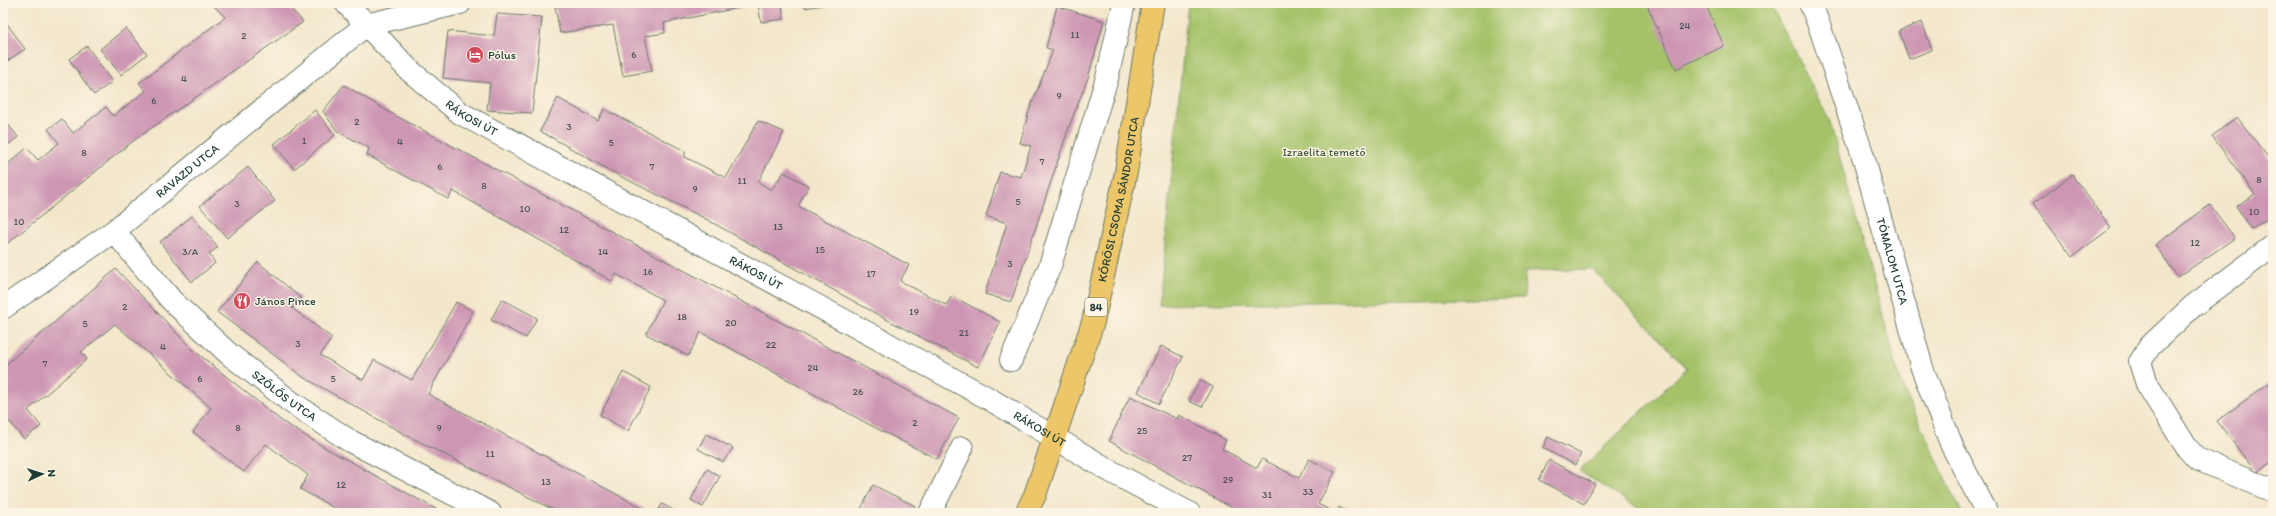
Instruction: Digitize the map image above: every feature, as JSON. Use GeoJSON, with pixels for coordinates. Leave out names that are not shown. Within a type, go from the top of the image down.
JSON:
{"type":"FeatureCollection","features":[{"type":"Feature","properties":{"kind":"main road","name":"KŐRÖSI CSOMA SÁNDOR UTCA"},"geometry":{"type":"LineString","coordinates":[[1054,438],[1093,322],[1126,172],[1153,3]]}},
{"type":"Feature","properties":{"kind":"main road","name":"84"},"geometry":{"type":"LineString","coordinates":[[1026,513],[1054,438]]}},
{"type":"Feature","properties":{"kind":"street","name":"RÁKOSI ÚT"},"geometry":{"type":"LineString","coordinates":[[346,3],[408,70],[460,112],[986,397],[1054,438],[1189,513]]}},
{"type":"Feature","properties":{"kind":"street"},"geometry":{"type":"LineString","coordinates":[[366,25],[460,3]]}},
{"type":"Feature","properties":{"kind":"street"},"geometry":{"type":"LineString","coordinates":[[1011,360],[1050,266],[1107,78],[1124,3]]}},
{"type":"Feature","properties":{"kind":"street","name":"TÓMALOM UTCA"},"geometry":{"type":"LineString","coordinates":[[1810,3],[1820,25],[1863,156],[1922,368],[1952,446],[1987,513]]}},
{"type":"Feature","properties":{"kind":"street","name":"RAVAZD UTCA"},"geometry":{"type":"LineString","coordinates":[[3,308],[114,231],[366,25]]}},
{"type":"Feature","properties":{"kind":"street","name":"SZŐLŐS UTCA"},"geometry":{"type":"LineString","coordinates":[[114,231],[172,301],[229,354],[291,402],[350,441],[490,513]]}},
{"type":"Feature","properties":{"kind":"street"},"geometry":{"type":"LineString","coordinates":[[2273,246],[2193,306],[2144,352],[2140,362],[2144,378],[2187,448],[2197,459],[2273,491]]}},
{"type":"Feature","properties":{"kind":"street"},"geometry":{"type":"LineString","coordinates":[[930,513],[962,448]]}},
{"type":"Feature","properties":{"kind":"green space","name":"Izraelita temető"},"geometry":{"type":"Polygon","coordinates":[[[1188,3],[1770,3],[1830,122],[1902,386],[1962,513],[1646,513],[1579,471],[1687,368],[1592,269],[1526,271],[1524,298],[1159,305],[1188,3]]]}},
{"type":"Feature","properties":{"kind":"building"},"geometry":{"type":"Polygon","coordinates":[[[211,3],[286,3],[303,22],[133,141],[3,247],[3,168],[27,148],[38,160],[59,143],[48,129],[62,119],[73,133],[106,107],[113,116],[146,91],[139,83],[225,17],[211,3]]]}},
{"type":"Feature","properties":{"kind":"building"},"geometry":{"type":"Polygon","coordinates":[[[578,3],[792,4],[782,5],[784,19],[761,22],[758,4],[664,23],[665,33],[645,36],[652,71],[623,76],[613,25],[560,33],[555,7],[578,3]]]}},
{"type":"Feature","properties":{"kind":"building"},"geometry":{"type":"Polygon","coordinates":[[[805,3],[829,3],[829,4],[805,8],[805,3]]]}},
{"type":"Feature","properties":{"kind":"building"},"geometry":{"type":"Polygon","coordinates":[[[1646,3],[1705,3],[1724,46],[1676,69],[1646,3]]]}},
{"type":"Feature","properties":{"kind":"building"},"geometry":{"type":"Polygon","coordinates":[[[1057,6],[1104,21],[1088,78],[1070,124],[1011,302],[985,294],[1007,223],[986,216],[1000,172],[1021,177],[1031,146],[1020,143],[1029,111],[1053,50],[1046,48],[1057,6]]]}},
{"type":"Feature","properties":{"kind":"building"},"geometry":{"type":"Polygon","coordinates":[[[497,14],[542,17],[532,113],[487,110],[490,83],[443,78],[448,31],[494,36],[497,14]]]}},
{"type":"Feature","properties":{"kind":"building"},"geometry":{"type":"Polygon","coordinates":[[[3,18],[25,49],[3,64],[3,18]]]}},
{"type":"Feature","properties":{"kind":"building"},"geometry":{"type":"Polygon","coordinates":[[[1922,22],[1932,50],[1909,59],[1899,31],[1922,22]]]}},
{"type":"Feature","properties":{"kind":"building"},"geometry":{"type":"Polygon","coordinates":[[[126,28],[147,54],[121,75],[100,49],[126,28]]]}},
{"type":"Feature","properties":{"kind":"building"},"geometry":{"type":"Polygon","coordinates":[[[87,46],[112,82],[94,95],[69,59],[87,46]]]}},
{"type":"Feature","properties":{"kind":"building"},"geometry":{"type":"Polygon","coordinates":[[[344,85],[389,112],[959,418],[937,459],[870,425],[701,332],[688,356],[646,334],[663,300],[616,274],[612,281],[453,191],[448,199],[367,155],[369,148],[337,131],[323,111],[344,85]]]}},
{"type":"Feature","properties":{"kind":"building"},"geometry":{"type":"Polygon","coordinates":[[[558,98],[598,121],[604,109],[685,151],[685,157],[726,178],[758,121],[784,132],[758,182],[771,190],[784,172],[809,186],[798,206],[909,265],[900,281],[946,305],[952,296],[1000,322],[978,367],[882,317],[704,218],[618,175],[540,131],[558,98]]]}},
{"type":"Feature","properties":{"kind":"building"},"geometry":{"type":"Polygon","coordinates":[[[315,110],[335,135],[294,169],[274,144],[315,110]]]}},
{"type":"Feature","properties":{"kind":"building"},"geometry":{"type":"Polygon","coordinates":[[[2237,117],[2273,164],[2273,215],[2252,229],[2236,206],[2255,194],[2212,136],[2237,117]]]}},
{"type":"Feature","properties":{"kind":"building"},"geometry":{"type":"Polygon","coordinates":[[[3,118],[18,137],[3,149],[3,118]]]}},
{"type":"Feature","properties":{"kind":"building"},"geometry":{"type":"Polygon","coordinates":[[[248,167],[275,201],[227,238],[200,206],[248,167]]]}},
{"type":"Feature","properties":{"kind":"building"},"geometry":{"type":"Polygon","coordinates":[[[2072,175],[2111,228],[2072,257],[2033,204],[2072,175]]]}},
{"type":"Feature","properties":{"kind":"building"},"geometry":{"type":"Polygon","coordinates":[[[2210,205],[2235,238],[2178,277],[2155,245],[2210,205]]]}},
{"type":"Feature","properties":{"kind":"building"},"geometry":{"type":"Polygon","coordinates":[[[192,216],[218,247],[209,254],[215,263],[192,282],[160,242],[192,216]]]}},
{"type":"Feature","properties":{"kind":"building"},"geometry":{"type":"Polygon","coordinates":[[[258,262],[301,298],[292,308],[332,338],[320,355],[363,380],[374,360],[412,380],[456,302],[473,311],[428,394],[652,513],[560,513],[406,435],[303,377],[217,312],[258,262]]]}},
{"type":"Feature","properties":{"kind":"building"},"geometry":{"type":"Polygon","coordinates":[[[116,269],[191,348],[283,422],[324,447],[443,513],[343,513],[300,489],[308,475],[266,444],[244,472],[193,432],[211,408],[115,324],[81,352],[87,359],[28,410],[41,426],[24,439],[3,414],[3,367],[116,269]]]}},
{"type":"Feature","properties":{"kind":"building"},"geometry":{"type":"Polygon","coordinates":[[[502,299],[537,318],[526,338],[491,320],[502,299]]]}},
{"type":"Feature","properties":{"kind":"building"},"geometry":{"type":"Polygon","coordinates":[[[1161,346],[1183,357],[1159,404],[1138,392],[1161,346]]]}},
{"type":"Feature","properties":{"kind":"building"},"geometry":{"type":"Polygon","coordinates":[[[623,372],[651,387],[628,431],[600,415],[623,372]]]}},
{"type":"Feature","properties":{"kind":"building"},"geometry":{"type":"Polygon","coordinates":[[[1200,380],[1213,387],[1202,407],[1189,401],[1200,380]]]}},
{"type":"Feature","properties":{"kind":"building"},"geometry":{"type":"Polygon","coordinates":[[[2273,380],[2273,461],[2256,473],[2217,421],[2273,380]]]}},
{"type":"Feature","properties":{"kind":"building"},"geometry":{"type":"Polygon","coordinates":[[[1130,396],[1177,419],[1179,415],[1226,440],[1222,449],[1257,468],[1262,459],[1299,478],[1309,459],[1335,472],[1318,504],[1335,513],[1242,513],[1109,441],[1130,396]]]}},
{"type":"Feature","properties":{"kind":"building"},"geometry":{"type":"Polygon","coordinates":[[[706,434],[733,448],[723,462],[698,449],[706,434]]]}},
{"type":"Feature","properties":{"kind":"building"},"geometry":{"type":"Polygon","coordinates":[[[1548,437],[1581,454],[1575,465],[1543,448],[1548,437]]]}},
{"type":"Feature","properties":{"kind":"building"},"geometry":{"type":"Polygon","coordinates":[[[1549,460],[1595,484],[1584,504],[1539,480],[1549,460]]]}},
{"type":"Feature","properties":{"kind":"building"},"geometry":{"type":"Polygon","coordinates":[[[707,469],[720,476],[703,507],[691,500],[707,469]]]}},
{"type":"Feature","properties":{"kind":"building"},"geometry":{"type":"Polygon","coordinates":[[[873,485],[915,506],[911,513],[859,513],[873,485]]]}},
{"type":"Feature","properties":{"kind":"building"},"geometry":{"type":"Polygon","coordinates":[[[662,504],[679,513],[657,513],[662,504]]]}},
{"type":"Feature","properties":{"kind":"building"},"geometry":{"type":"Polygon","coordinates":[[[1339,507],[1350,513],[1338,513],[1339,507]]]}},
{"type":"Feature","properties":{"kind":"place","name":"Pólus"},"geometry":{"type":"Point","coordinates":[475,55]}},
{"type":"Feature","properties":{"kind":"place","name":"János Pince"},"geometry":{"type":"Point","coordinates":[242,301]}}]}
